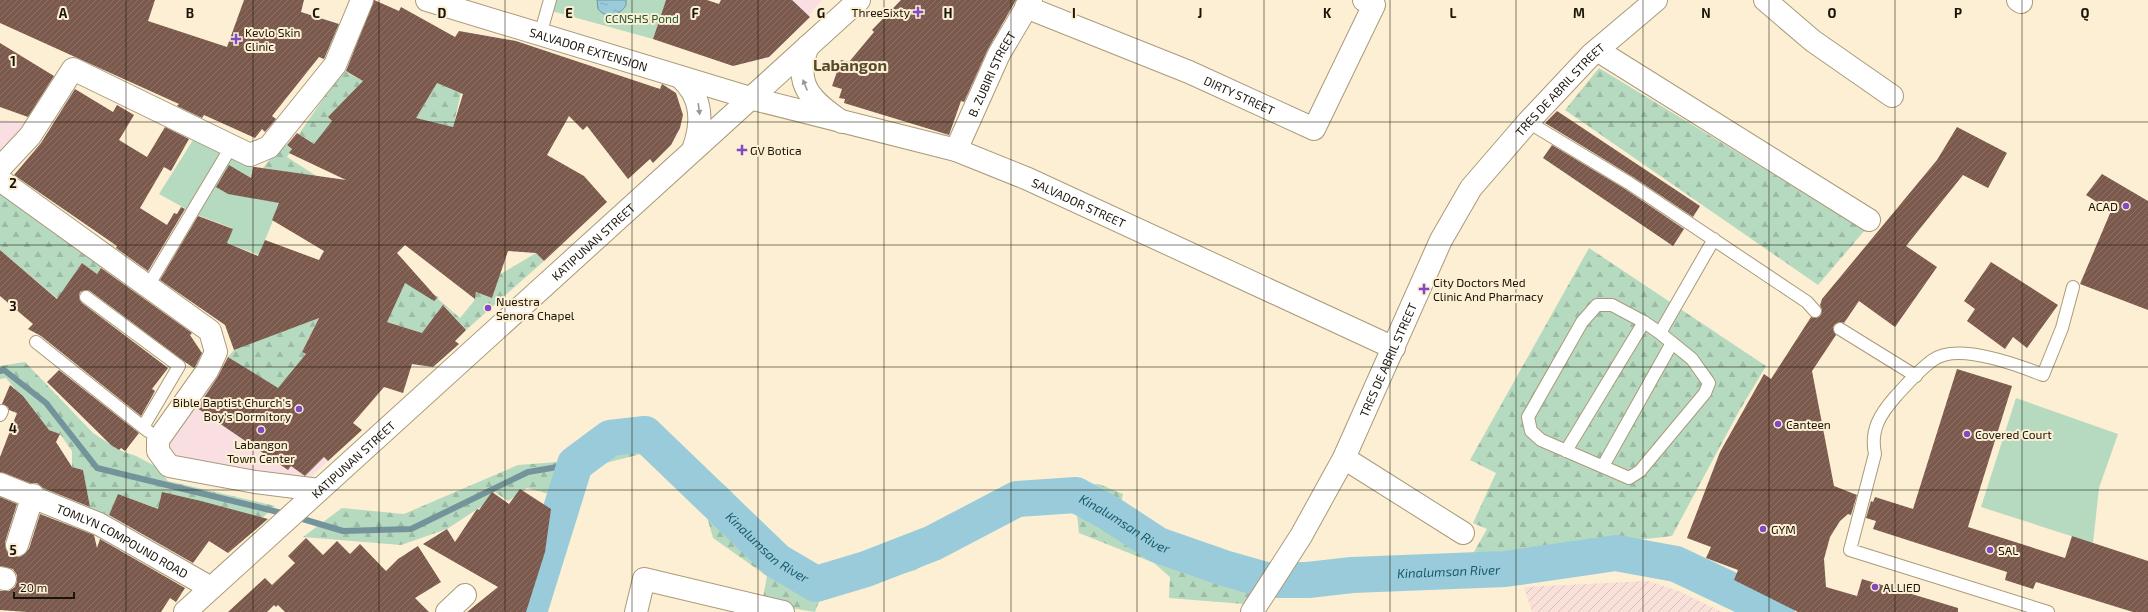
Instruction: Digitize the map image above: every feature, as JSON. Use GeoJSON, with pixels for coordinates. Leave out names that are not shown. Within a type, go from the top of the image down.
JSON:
{"type":"FeatureCollection","features":[{"type":"Feature","properties":{"kind":"street"},"geometry":{"type":"LineString","coordinates":[[0,168],[30,136],[73,69],[250,155],[268,147],[335,65],[362,0]]}},
{"type":"Feature","properties":{"kind":"street","name":"SALVADOR EXTENSION"},"geometry":{"type":"LineString","coordinates":[[427,0],[750,98]]}},
{"type":"Feature","properties":{"kind":"street","name":"KATIPUNAN STREET"},"geometry":{"type":"LineString","coordinates":[[185,612],[858,0]]}},
{"type":"Feature","properties":{"kind":"street","name":"DIRTY STREET"},"geometry":{"type":"LineString","coordinates":[[1028,4],[1189,72],[1314,129],[1374,5],[1364,0]]}},
{"type":"Feature","properties":{"kind":"street","name":"TRES DE ABRIL STREET"},"geometry":{"type":"LineString","coordinates":[[1258,604],[1301,536],[1344,458],[1441,240],[1471,188],[1528,122],[1597,50],[1656,0]]}},
{"type":"Feature","properties":{"kind":"street"},"geometry":{"type":"LineString","coordinates":[[1765,0],[1813,41],[1892,96]]}},
{"type":"Feature","properties":{"kind":"street","name":"B. ZUBIRI STREET"},"geometry":{"type":"LineString","coordinates":[[956,150],[990,73],[1028,4]]}},
{"type":"Feature","properties":{"kind":"street"},"geometry":{"type":"LineString","coordinates":[[808,46],[802,65],[804,85],[815,101],[842,122]]}},
{"type":"Feature","properties":{"kind":"street"},"geometry":{"type":"LineString","coordinates":[[1597,50],[1868,220]]}},
{"type":"Feature","properties":{"kind":"street"},"geometry":{"type":"LineString","coordinates":[[680,77],[690,87],[699,105],[700,123],[693,150]]}},
{"type":"Feature","properties":{"kind":"street","name":"SALVADOR STREET"},"geometry":{"type":"LineString","coordinates":[[750,98],[956,150],[1028,179],[1394,348]]}},
{"type":"Feature","properties":{"kind":"street"},"geometry":{"type":"LineString","coordinates":[[0,180],[210,332],[216,352],[208,371],[151,434],[158,451],[169,466],[255,482],[318,491]]}},
{"type":"Feature","properties":{"kind":"street"},"geometry":{"type":"LineString","coordinates":[[1344,458],[1463,533]]}},
{"type":"Feature","properties":{"kind":"street","name":"TOMLYN COMPOUND ROAD"},"geometry":{"type":"LineString","coordinates":[[0,484],[33,495],[100,524],[211,588]]}},
{"type":"Feature","properties":{"kind":"street"},"geometry":{"type":"LineString","coordinates":[[17,545],[33,495]]}},
{"type":"Feature","properties":{"kind":"street"},"geometry":{"type":"LineString","coordinates":[[636,612],[644,579],[784,612]]}},
{"type":"Feature","properties":{"kind":"street"},"geometry":{"type":"LineString","coordinates":[[447,612],[465,595]]}},
{"type":"Feature","properties":{"kind":"lane"},"geometry":{"type":"LineString","coordinates":[[540,35],[550,0]]}},
{"type":"Feature","properties":{"kind":"lane"},"geometry":{"type":"LineString","coordinates":[[1528,122],[1629,183],[1807,302],[1816,311]]}},
{"type":"Feature","properties":{"kind":"lane"},"geometry":{"type":"LineString","coordinates":[[148,286],[231,147]]}},
{"type":"Feature","properties":{"kind":"lane"},"geometry":{"type":"LineString","coordinates":[[1660,333],[1714,239]]}},
{"type":"Feature","properties":{"kind":"lane"},"geometry":{"type":"LineString","coordinates":[[2048,612],[1850,550],[1875,454],[1872,440],[1877,424],[1887,406],[1934,359],[1951,355],[1969,354],[1986,356],[2043,375],[2062,328],[2073,287]]}},
{"type":"Feature","properties":{"kind":"lane"},"geometry":{"type":"LineString","coordinates":[[36,342],[151,434],[179,366],[86,297]]}},
{"type":"Feature","properties":{"kind":"lane"},"geometry":{"type":"LineString","coordinates":[[1597,305],[1612,305],[1644,322],[1692,359],[1709,382],[1705,393],[1640,471],[1629,478],[1541,440],[1531,431],[1528,416],[1582,322],[1597,305]]}},
{"type":"Feature","properties":{"kind":"lane"},"geometry":{"type":"LineString","coordinates":[[1566,451],[1644,322]]}},
{"type":"Feature","properties":{"kind":"lane"},"geometry":{"type":"LineString","coordinates":[[1840,329],[1916,376]]}},
{"type":"Feature","properties":{"kind":"lane"},"geometry":{"type":"LineString","coordinates":[[1603,466],[1672,343]]}},
{"type":"Feature","properties":{"kind":"shaded area"},"geometry":{"type":"Polygon","coordinates":[[[758,0],[822,0],[793,34],[749,15],[758,0]]]}},
{"type":"Feature","properties":{"kind":"shaded area"},"geometry":{"type":"Polygon","coordinates":[[[0,120],[26,122],[0,151],[0,120]]]}},
{"type":"Feature","properties":{"kind":"shaded area","name":"Labangon Town Center"},"geometry":{"type":"Polygon","coordinates":[[[216,377],[307,443],[328,461],[299,489],[169,466],[158,451],[216,377]]]}},
{"type":"Feature","properties":{"kind":"shaded area"},"geometry":{"type":"Polygon","coordinates":[[[1648,581],[1676,590],[1722,612],[1532,612],[1524,587],[1648,581]]]}},
{"type":"Feature","properties":{"kind":"green space","name":"CCNSHS Pond"},"geometry":{"type":"Polygon","coordinates":[[[551,0],[666,0],[653,39],[548,10],[551,0]]]}},
{"type":"Feature","properties":{"kind":"green space"},"geometry":{"type":"Polygon","coordinates":[[[467,68],[453,127],[415,119],[437,83],[458,92],[467,68]]]}},
{"type":"Feature","properties":{"kind":"green space"},"geometry":{"type":"Polygon","coordinates":[[[1599,68],[1865,230],[1818,285],[1565,110],[1599,68]]]}},
{"type":"Feature","properties":{"kind":"green space"},"geometry":{"type":"Polygon","coordinates":[[[343,70],[363,81],[345,107],[341,104],[328,117],[332,121],[346,165],[299,134],[343,70]]]}},
{"type":"Feature","properties":{"kind":"green space"},"geometry":{"type":"Polygon","coordinates":[[[193,140],[253,166],[247,197],[280,203],[259,255],[227,243],[232,228],[197,215],[159,194],[193,140]]]}},
{"type":"Feature","properties":{"kind":"green space"},"geometry":{"type":"Polygon","coordinates":[[[283,143],[292,149],[287,157],[318,177],[263,168],[283,143]]]}},
{"type":"Feature","properties":{"kind":"green space"},"geometry":{"type":"Polygon","coordinates":[[[0,189],[102,266],[97,274],[82,263],[58,299],[0,250],[0,189]]]}},
{"type":"Feature","properties":{"kind":"green space"},"geometry":{"type":"Polygon","coordinates":[[[1589,248],[1766,366],[1738,413],[1672,536],[1470,559],[1487,529],[1473,523],[1496,473],[1470,460],[1589,248]]]}},
{"type":"Feature","properties":{"kind":"green space"},"geometry":{"type":"Polygon","coordinates":[[[536,253],[544,261],[466,330],[444,305],[432,322],[431,336],[366,315],[376,266],[410,286],[439,297],[438,299],[460,318],[474,301],[476,292],[492,298],[499,275],[536,253]]]}},
{"type":"Feature","properties":{"kind":"green space"},"geometry":{"type":"Polygon","coordinates":[[[321,313],[302,352],[307,355],[279,389],[228,357],[234,350],[296,326],[321,313]]]}},
{"type":"Feature","properties":{"kind":"green space"},"geometry":{"type":"Polygon","coordinates":[[[25,362],[93,433],[119,450],[136,456],[155,466],[168,481],[275,506],[262,518],[153,530],[145,527],[153,507],[118,494],[108,518],[90,508],[83,470],[72,467],[72,451],[60,434],[49,430],[6,378],[0,379],[0,366],[25,362]]]}},
{"type":"Feature","properties":{"kind":"green space"},"geometry":{"type":"Polygon","coordinates":[[[2016,398],[2118,434],[2099,488],[2093,543],[1981,507],[2016,398]]]}},
{"type":"Feature","properties":{"kind":"green space"},"geometry":{"type":"Polygon","coordinates":[[[652,421],[732,492],[737,518],[776,554],[809,571],[838,572],[950,526],[1024,483],[1075,486],[1099,484],[1123,494],[1120,509],[1170,544],[1261,574],[1244,604],[1169,598],[1170,577],[1154,563],[1079,533],[1076,506],[1025,507],[972,533],[916,570],[821,596],[815,612],[762,603],[767,576],[713,538],[707,517],[645,453],[586,468],[576,500],[569,499],[532,612],[526,612],[545,552],[551,509],[565,498],[527,488],[508,501],[495,492],[482,506],[447,529],[401,545],[303,537],[342,508],[404,514],[518,465],[571,461],[606,435],[643,430],[652,421]]]}},
{"type":"Feature","properties":{"kind":"water"},"geometry":{"type":"Polygon","coordinates":[[[597,0],[626,0],[626,5],[617,14],[609,15],[598,9],[597,0]]]}},
{"type":"Feature","properties":{"kind":"building"},"geometry":{"type":"Polygon","coordinates":[[[0,0],[155,0],[148,21],[227,47],[244,0],[304,0],[301,12],[339,24],[324,59],[319,57],[272,116],[276,119],[265,132],[262,129],[255,138],[204,115],[202,118],[177,106],[179,104],[0,23],[0,0]]]}},
{"type":"Feature","properties":{"kind":"building"},"geometry":{"type":"Polygon","coordinates":[[[374,0],[399,11],[401,7],[455,37],[459,31],[516,41],[660,89],[662,84],[676,93],[683,115],[680,128],[671,145],[653,163],[650,159],[628,179],[587,126],[583,130],[569,116],[547,155],[584,176],[607,202],[544,261],[536,253],[508,251],[492,298],[476,292],[475,299],[405,245],[397,253],[437,298],[434,301],[405,283],[387,322],[422,333],[443,305],[466,330],[455,341],[459,344],[433,367],[412,364],[403,393],[384,387],[353,423],[362,430],[328,461],[324,457],[305,476],[291,466],[288,470],[197,408],[217,378],[228,357],[278,388],[306,354],[302,352],[319,318],[234,350],[225,325],[160,280],[198,216],[233,229],[227,243],[258,256],[265,240],[319,260],[324,251],[272,220],[279,203],[228,194],[216,187],[229,165],[251,178],[253,167],[255,167],[346,180],[289,153],[292,149],[287,145],[297,133],[314,144],[332,121],[328,117],[363,81],[346,71],[374,0]],[[437,83],[416,118],[453,127],[463,94],[437,83]]]}},
{"type":"Feature","properties":{"kind":"building"},"geometry":{"type":"Polygon","coordinates":[[[666,0],[707,0],[719,4],[721,0],[792,0],[810,17],[769,57],[733,66],[653,39],[666,0]]]}},
{"type":"Feature","properties":{"kind":"building"},"geometry":{"type":"Polygon","coordinates":[[[901,0],[1016,0],[988,49],[964,102],[961,101],[949,135],[844,103],[845,99],[839,98],[842,89],[832,86],[841,60],[849,62],[874,32],[872,30],[901,0]]]}},
{"type":"Feature","properties":{"kind":"building"},"geometry":{"type":"Polygon","coordinates":[[[0,43],[54,76],[28,117],[0,107],[0,43]]]}},
{"type":"Feature","properties":{"kind":"building"},"geometry":{"type":"Polygon","coordinates":[[[75,89],[113,112],[117,105],[134,115],[119,140],[147,157],[165,127],[189,139],[171,171],[164,167],[140,208],[167,225],[174,213],[177,214],[181,207],[185,209],[148,271],[116,248],[117,246],[14,175],[41,143],[75,89]]]}},
{"type":"Feature","properties":{"kind":"building"},"geometry":{"type":"Polygon","coordinates":[[[1557,111],[1700,206],[1693,217],[1633,177],[1545,123],[1557,111]]]}},
{"type":"Feature","properties":{"kind":"building"},"geometry":{"type":"Polygon","coordinates":[[[1957,127],[2007,153],[1988,188],[1963,175],[1906,246],[1937,267],[1895,327],[1859,301],[1844,323],[1840,322],[1834,325],[1833,329],[1836,335],[1812,371],[1834,486],[1857,495],[1851,515],[1848,514],[1840,521],[1830,537],[1824,559],[1826,587],[1857,596],[1862,579],[1958,608],[1958,612],[1798,612],[1734,580],[1738,570],[1706,558],[1711,547],[1687,538],[1720,452],[1764,374],[1771,379],[1811,317],[1816,318],[1820,316],[1822,310],[1820,305],[1822,299],[1937,160],[1957,127]]]}},
{"type":"Feature","properties":{"kind":"building"},"geometry":{"type":"Polygon","coordinates":[[[1552,145],[1625,189],[1684,229],[1673,246],[1543,158],[1552,145]]]}},
{"type":"Feature","properties":{"kind":"building"},"geometry":{"type":"Polygon","coordinates":[[[2102,174],[2148,201],[2148,310],[2080,284],[2111,211],[2086,195],[2102,174]]]}},
{"type":"Feature","properties":{"kind":"building"},"geometry":{"type":"Polygon","coordinates":[[[0,250],[57,299],[82,263],[97,274],[101,268],[192,333],[190,335],[202,353],[196,365],[194,368],[185,362],[90,291],[86,290],[80,292],[79,297],[82,303],[168,368],[152,389],[155,391],[141,416],[41,336],[28,329],[33,324],[0,296],[0,250]]]}},
{"type":"Feature","properties":{"kind":"building"},"geometry":{"type":"Polygon","coordinates":[[[1991,262],[2058,305],[2027,348],[2013,337],[2005,349],[1967,321],[1975,309],[1964,301],[1991,262]]]}},
{"type":"Feature","properties":{"kind":"building"},"geometry":{"type":"Polygon","coordinates":[[[1957,369],[2012,386],[1968,527],[2065,558],[2072,536],[2148,561],[2148,612],[2133,612],[2036,582],[2033,589],[2005,580],[2007,572],[1873,529],[1876,521],[1866,518],[1871,501],[1873,502],[1875,497],[1913,509],[1957,369]]]}},
{"type":"Feature","properties":{"kind":"building"},"geometry":{"type":"Polygon","coordinates":[[[59,370],[139,433],[125,451],[121,448],[119,450],[111,445],[47,382],[59,370]]]}},
{"type":"Feature","properties":{"kind":"building"},"geometry":{"type":"Polygon","coordinates":[[[10,385],[23,396],[49,430],[60,434],[56,442],[72,467],[83,470],[90,507],[43,488],[37,483],[30,483],[0,472],[0,457],[17,413],[9,410],[8,407],[2,404],[10,385]]]}},
{"type":"Feature","properties":{"kind":"building"},"geometry":{"type":"Polygon","coordinates":[[[520,489],[551,509],[545,552],[526,612],[467,612],[498,587],[423,544],[447,529],[455,542],[477,509],[479,510],[492,492],[509,504],[520,489]]]}},
{"type":"Feature","properties":{"kind":"building"},"geometry":{"type":"Polygon","coordinates":[[[162,492],[268,519],[228,553],[209,541],[193,563],[109,515],[118,494],[158,509],[162,492]]]}},
{"type":"Feature","properties":{"kind":"building"},"geometry":{"type":"Polygon","coordinates":[[[0,497],[17,504],[5,542],[8,553],[13,557],[20,557],[29,549],[40,514],[94,535],[97,548],[100,539],[185,588],[176,602],[170,598],[161,612],[27,612],[0,610],[0,591],[9,591],[15,587],[17,575],[13,569],[0,566],[0,497]]]}},
{"type":"Feature","properties":{"kind":"building"},"geometry":{"type":"Polygon","coordinates":[[[306,538],[323,555],[337,541],[350,554],[360,544],[386,571],[398,559],[418,546],[441,582],[415,598],[429,612],[285,612],[278,605],[276,607],[274,605],[267,612],[228,612],[265,578],[272,585],[295,563],[288,556],[306,538]]]}},
{"type":"Feature","properties":{"kind":"waterway"},"geometry":{"type":"LineString","coordinates":[[0,371],[4,370],[46,403],[97,468],[286,514]]}},
{"type":"Feature","properties":{"kind":"waterway","name":"Kinalumsan River"},"geometry":{"type":"LineString","coordinates":[[529,612],[575,464],[610,438],[645,434],[777,561],[816,584],[866,569],[933,543],[1017,499],[1076,495],[1109,513],[1158,545],[1224,568],[1266,580],[1308,580],[1352,575],[1505,569],[1616,553],[1676,564],[1777,612]]}},
{"type":"Feature","properties":{"kind":"waterway"},"geometry":{"type":"LineString","coordinates":[[296,517],[343,531],[411,529],[528,472],[575,464]]}},
{"type":"Feature","properties":{"kind":"place","name":"ThreeSixty"},"geometry":{"type":"Point","coordinates":[918,12]}},
{"type":"Feature","properties":{"kind":"place","name":"Kevlo Skin Clinic"},"geometry":{"type":"Point","coordinates":[236,39]}},
{"type":"Feature","properties":{"kind":"place","name":"GV Botica"},"geometry":{"type":"Point","coordinates":[742,150]}},
{"type":"Feature","properties":{"kind":"place","name":"ACAD"},"geometry":{"type":"Point","coordinates":[2126,206]}},
{"type":"Feature","properties":{"kind":"place","name":"City Doctors Med Clinic And Pharmacy"},"geometry":{"type":"Point","coordinates":[1424,289]}},
{"type":"Feature","properties":{"kind":"place","name":"Nuestra Senora Chapel"},"geometry":{"type":"Point","coordinates":[488,308]}},
{"type":"Feature","properties":{"kind":"place","name":"Bible Baptist Church's Boy's Dormitory"},"geometry":{"type":"Point","coordinates":[299,409]}},
{"type":"Feature","properties":{"kind":"place","name":"Canteen"},"geometry":{"type":"Point","coordinates":[1778,424]}},
{"type":"Feature","properties":{"kind":"place","name":"Labangon Town Center"},"geometry":{"type":"Point","coordinates":[261,430]}},
{"type":"Feature","properties":{"kind":"place","name":"Covered Court"},"geometry":{"type":"Point","coordinates":[1967,434]}},
{"type":"Feature","properties":{"kind":"place","name":"GYM"},"geometry":{"type":"Point","coordinates":[1763,529]}},
{"type":"Feature","properties":{"kind":"place","name":"SAL"},"geometry":{"type":"Point","coordinates":[1990,550]}},
{"type":"Feature","properties":{"kind":"place","name":"ALLIED"},"geometry":{"type":"Point","coordinates":[1875,587]}},
{"type":"Feature","properties":{"kind":"district","name":"Labangon"},"geometry":{"type":"Point","coordinates":[850,64]}}]}
